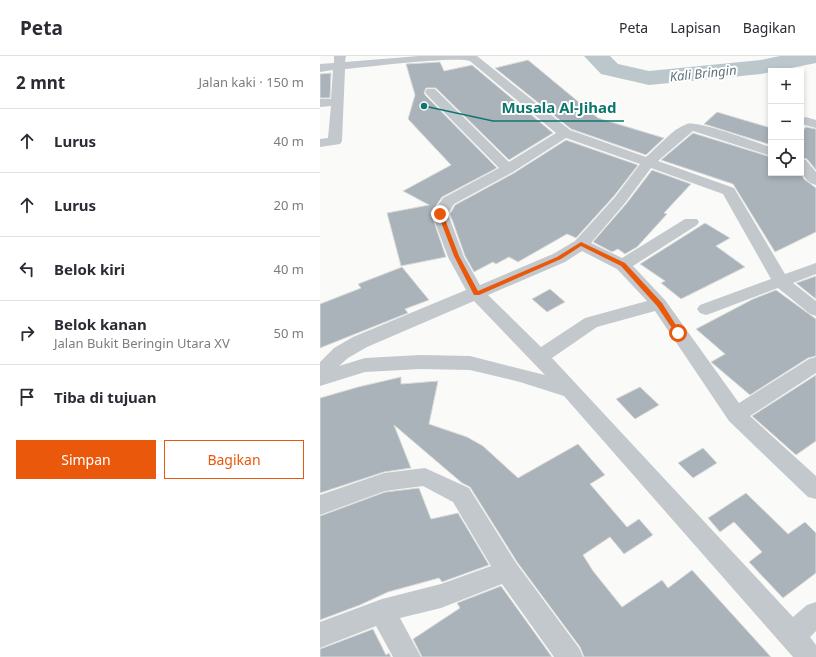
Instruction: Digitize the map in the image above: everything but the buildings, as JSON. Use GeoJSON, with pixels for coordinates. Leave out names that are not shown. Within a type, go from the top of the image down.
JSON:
{"type":"FeatureCollection","features":[{"type":"Feature","properties":{"kind":"street"},"geometry":{"type":"LineString","coordinates":[[320,68],[340,61],[467,56],[482,64],[565,133],[729,191],[781,282],[816,310]]}},
{"type":"Feature","properties":{"kind":"street"},"geometry":{"type":"LineString","coordinates":[[320,143],[335,141],[336,102],[340,61]]}},
{"type":"Feature","properties":{"kind":"street"},"geometry":{"type":"LineString","coordinates":[[431,92],[508,169]]}},
{"type":"Feature","properties":{"kind":"street"},"geometry":{"type":"LineString","coordinates":[[320,104],[336,102]]}},
{"type":"Feature","properties":{"kind":"street"},"geometry":{"type":"LineString","coordinates":[[320,373],[342,353],[360,342],[559,258],[581,244],[620,200],[648,163],[684,130],[691,128],[702,129],[768,151]]}},
{"type":"Feature","properties":{"kind":"street"},"geometry":{"type":"LineString","coordinates":[[565,133],[508,169],[448,201],[440,214],[456,256],[476,294],[540,357],[568,390],[792,635],[809,657]]}},
{"type":"Feature","properties":{"kind":"street"},"geometry":{"type":"LineString","coordinates":[[804,164],[816,166]]}},
{"type":"Feature","properties":{"kind":"street"},"geometry":{"type":"LineString","coordinates":[[804,167],[816,181]]}},
{"type":"Feature","properties":{"kind":"street"},"geometry":{"type":"LineString","coordinates":[[623,265],[691,222]]}},
{"type":"Feature","properties":{"kind":"street"},"geometry":{"type":"LineString","coordinates":[[581,244],[623,265],[659,304],[736,415],[816,490]]}},
{"type":"Feature","properties":{"kind":"street"},"geometry":{"type":"LineString","coordinates":[[706,309],[816,268]]}},
{"type":"Feature","properties":{"kind":"street"},"geometry":{"type":"LineString","coordinates":[[540,357],[591,322],[659,304]]}},
{"type":"Feature","properties":{"kind":"street"},"geometry":{"type":"LineString","coordinates":[[320,378],[365,365],[420,362],[470,363],[522,375],[568,390]]}},
{"type":"Feature","properties":{"kind":"street"},"geometry":{"type":"LineString","coordinates":[[736,415],[816,364]]}},
{"type":"Feature","properties":{"kind":"street"},"geometry":{"type":"LineString","coordinates":[[320,505],[384,482],[425,477],[461,495],[507,570],[570,657]]}},
{"type":"Feature","properties":{"kind":"street"},"geometry":{"type":"LineString","coordinates":[[320,635],[382,611],[441,596],[507,570]]}},
{"type":"Feature","properties":{"kind":"street"},"geometry":{"type":"LineString","coordinates":[[382,611],[408,657]]}},
{"type":"Feature","properties":{"kind":"street"},"geometry":{"type":"LineString","coordinates":[[792,635],[816,614]]}},
{"type":"Feature","properties":{"kind":"waterway","name":"Kali Bringin"},"geometry":{"type":"LineString","coordinates":[[596,56],[610,69],[649,78],[761,67],[814,56]]}},
{"type":"Feature","properties":{"kind":"place","name":"Musala Al-Jihad"},"geometry":{"type":"Point","coordinates":[424,106]}},
{"type":"Feature","properties":{"kind":"route"},"geometry":{"type":"LineString","coordinates":[[440,214],[456,256],[476,294],[559,258],[581,244],[623,265],[659,304],[678,333]]}}]}
